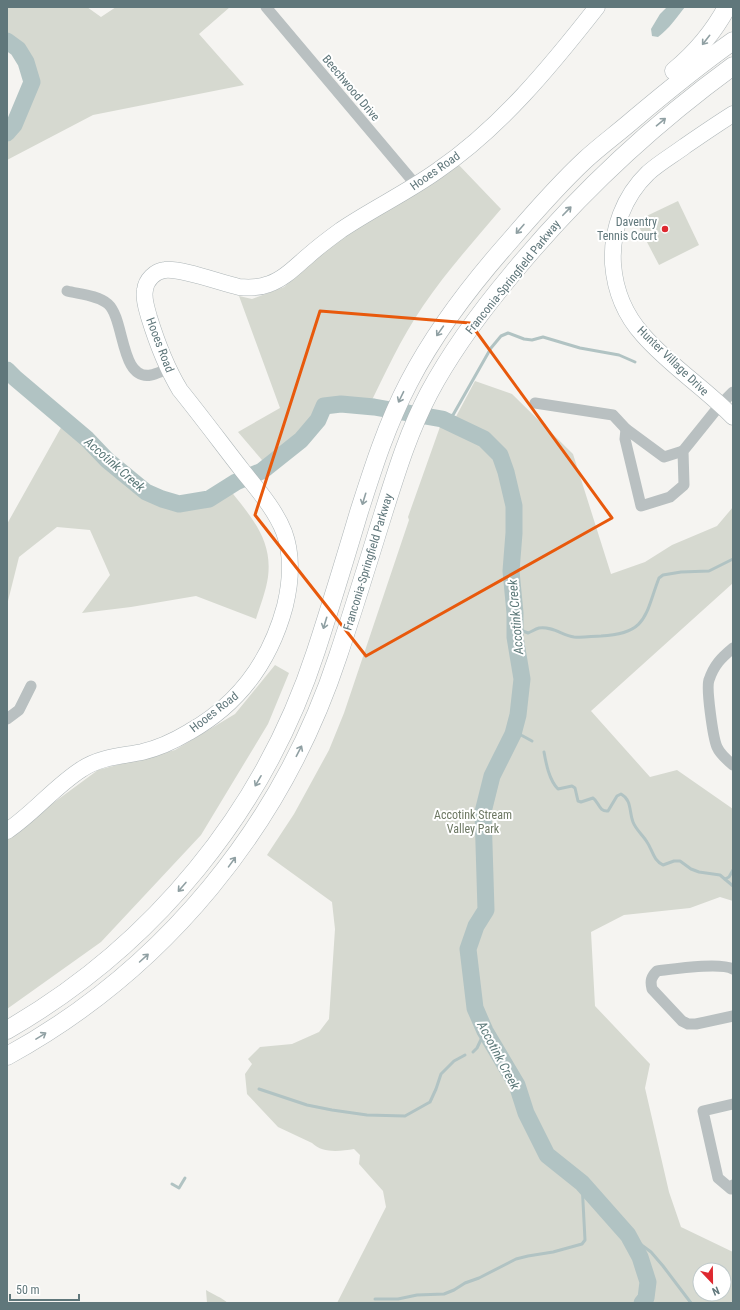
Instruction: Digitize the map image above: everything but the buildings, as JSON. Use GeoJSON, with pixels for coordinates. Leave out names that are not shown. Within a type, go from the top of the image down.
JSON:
{"type":"FeatureCollection","features":[{"type":"Feature","properties":{"kind":"main road"},"geometry":{"type":"LineString","coordinates":[[586,159],[628,111],[677,69],[701,46],[720,20],[727,7]]}},
{"type":"Feature","properties":{"kind":"main road","name":"Franconia-Springfield Parkway"},"geometry":{"type":"LineString","coordinates":[[7,1030],[72,988],[128,942],[164,908],[190,878],[237,816],[271,758],[299,696],[316,649],[375,462],[390,421],[420,363],[453,313],[494,259],[537,210],[586,159],[683,78],[733,41]]}},
{"type":"Feature","properties":{"kind":"main road","name":"Franconia-Springfield Parkway"},"geometry":{"type":"LineString","coordinates":[[7,1056],[71,1016],[113,985],[142,960],[171,933],[198,903],[220,877],[251,835],[269,807],[294,762],[322,700],[340,652],[397,469],[414,424],[440,374],[464,336],[496,293],[540,241],[585,193],[658,125],[733,66]]}},
{"type":"Feature","properties":{"kind":"street","name":"Beechwood Drive"},"geometry":{"type":"LineString","coordinates":[[266,7],[416,185]]}},
{"type":"Feature","properties":{"kind":"street","name":"Hooes Road"},"geometry":{"type":"LineString","coordinates":[[7,831],[83,768],[102,760],[158,747],[190,732],[209,719],[227,705],[241,691],[258,670],[271,647],[282,618],[290,582],[289,551],[284,531],[264,499],[180,390],[168,368],[153,330],[145,297],[146,286],[153,275],[165,270],[173,270],[239,287],[255,287],[270,284],[285,276],[342,229],[438,171],[490,128],[517,102],[597,7]]}},
{"type":"Feature","properties":{"kind":"street","name":"Hunter Village Drive"},"geometry":{"type":"LineString","coordinates":[[733,114],[658,165],[641,181],[625,204],[619,218],[613,256],[617,287],[633,323],[667,359],[733,417]]}},
{"type":"Feature","properties":{"kind":"street"},"geometry":{"type":"LineString","coordinates":[[67,291],[99,299],[110,306],[118,320],[126,357],[136,370],[145,375],[150,375],[168,368]]}},
{"type":"Feature","properties":{"kind":"street"},"geometry":{"type":"LineString","coordinates":[[626,429],[625,439],[641,506],[670,497],[684,485],[684,452],[720,405],[733,392]]}},
{"type":"Feature","properties":{"kind":"street"},"geometry":{"type":"LineString","coordinates":[[535,404],[613,415],[626,429],[664,457],[684,452]]}},
{"type":"Feature","properties":{"kind":"street"},"geometry":{"type":"LineString","coordinates":[[733,648],[718,661],[708,681],[708,698],[717,746],[724,757],[733,765]]}},
{"type":"Feature","properties":{"kind":"street"},"geometry":{"type":"LineString","coordinates":[[7,719],[19,710],[31,686]]}},
{"type":"Feature","properties":{"kind":"street"},"geometry":{"type":"LineString","coordinates":[[733,969],[723,966],[711,966],[657,971],[651,977],[651,984],[652,989],[682,1021],[688,1024],[696,1024],[733,1016]]}},
{"type":"Feature","properties":{"kind":"street"},"geometry":{"type":"LineString","coordinates":[[733,1104],[703,1111],[718,1178],[731,1189],[733,1185]]}},
{"type":"Feature","properties":{"kind":"highlighted area"},"geometry":{"type":"Polygon","coordinates":[[[320,311],[470,323],[612,518],[366,656],[255,515],[320,311]]]}},
{"type":"Feature","properties":{"kind":"green space"},"geometry":{"type":"Polygon","coordinates":[[[7,7],[87,7],[101,17],[116,7],[230,7],[199,34],[244,85],[93,115],[7,160],[7,131],[28,75],[11,45],[7,44],[7,7]]]}},
{"type":"Feature","properties":{"kind":"green space"},"geometry":{"type":"Polygon","coordinates":[[[456,162],[501,209],[451,269],[423,306],[400,343],[368,408],[338,399],[314,437],[291,455],[268,467],[238,432],[280,408],[239,296],[252,299],[284,287],[347,231],[456,162]]]}},
{"type":"Feature","properties":{"kind":"green space","name":"Daventry Tennis Court"},"geometry":{"type":"Polygon","coordinates":[[[678,201],[699,245],[659,265],[636,221],[678,201]]]}},
{"type":"Feature","properties":{"kind":"green space","name":"Accotink Stream Valley Park"},"geometry":{"type":"Polygon","coordinates":[[[475,381],[512,394],[573,454],[611,574],[645,562],[672,545],[717,526],[733,507],[733,583],[591,711],[650,777],[677,770],[733,809],[733,901],[720,897],[690,908],[624,915],[591,932],[595,1006],[650,1064],[645,1088],[669,1192],[681,1227],[733,1252],[733,1303],[337,1303],[386,1207],[383,1191],[359,1164],[360,1155],[354,1149],[332,1151],[321,1149],[312,1143],[278,1127],[247,1094],[245,1074],[252,1064],[248,1059],[260,1047],[292,1044],[319,1032],[329,1019],[335,929],[332,902],[267,855],[294,814],[329,750],[344,713],[409,520],[408,517],[441,424],[451,426],[475,381]]]}},
{"type":"Feature","properties":{"kind":"green space"},"geometry":{"type":"Polygon","coordinates":[[[63,424],[117,476],[148,499],[179,509],[227,486],[258,528],[267,550],[269,563],[268,577],[256,619],[196,596],[131,607],[82,613],[110,575],[90,530],[57,527],[19,557],[7,605],[7,524],[63,424]]]}},
{"type":"Feature","properties":{"kind":"green space"},"geometry":{"type":"Polygon","coordinates":[[[275,665],[289,673],[268,724],[201,835],[101,942],[7,1009],[7,837],[98,770],[175,750],[235,714],[275,665]]]}},
{"type":"Feature","properties":{"kind":"green space"},"geometry":{"type":"Polygon","coordinates":[[[206,1290],[223,1299],[228,1303],[207,1303],[206,1290]]]}},
{"type":"Feature","properties":{"kind":"shaded area"},"geometry":{"type":"Polygon","coordinates":[[[667,7],[685,7],[673,23],[662,34],[658,37],[652,36],[651,29],[660,14],[667,7]]]}},
{"type":"Feature","properties":{"kind":"waterway","name":"Accotink Creek"},"geometry":{"type":"LineString","coordinates":[[7,41],[18,49],[26,62],[32,82],[14,125],[7,133]]}},
{"type":"Feature","properties":{"kind":"waterway"},"geometry":{"type":"LineString","coordinates":[[442,419],[453,415],[491,348],[501,336],[508,333],[524,339],[532,340],[543,337],[580,348],[619,355],[635,362]]}},
{"type":"Feature","properties":{"kind":"waterway","name":"Accotink Creek"},"geometry":{"type":"LineString","coordinates":[[7,370],[87,439],[107,460],[146,492],[179,504],[209,499],[236,482],[262,471],[301,440],[318,420],[324,406],[341,404],[374,407],[442,419],[484,439],[500,455],[506,472],[514,506],[514,533],[511,571],[515,613],[515,637],[522,679],[518,715],[513,734],[492,776],[483,812],[486,910],[476,926],[468,949],[475,1008],[485,1031],[517,1085],[526,1113],[547,1155],[582,1183],[628,1235],[640,1257],[648,1282],[646,1298],[642,1303]]}},
{"type":"Feature","properties":{"kind":"waterway"},"geometry":{"type":"LineString","coordinates":[[515,625],[528,633],[538,628],[548,628],[574,637],[601,636],[628,631],[642,620],[647,612],[659,578],[663,575],[681,572],[709,571],[733,559]]}},
{"type":"Feature","properties":{"kind":"waterway"},"geometry":{"type":"LineString","coordinates":[[515,727],[521,735],[532,741]]}},
{"type":"Feature","properties":{"kind":"waterway"},"geometry":{"type":"LineString","coordinates":[[544,752],[552,781],[558,789],[572,786],[575,788],[578,801],[581,802],[593,798],[603,810],[608,811],[617,796],[621,794],[625,797],[629,803],[634,825],[649,845],[657,861],[663,865],[674,861],[680,861],[691,869],[699,872],[720,875],[733,886]]}},
{"type":"Feature","properties":{"kind":"waterway"},"geometry":{"type":"LineString","coordinates":[[725,879],[729,877],[733,870]]}},
{"type":"Feature","properties":{"kind":"waterway"},"geometry":{"type":"LineString","coordinates":[[473,1052],[477,1048],[485,1031]]}},
{"type":"Feature","properties":{"kind":"waterway"},"geometry":{"type":"LineString","coordinates":[[259,1089],[307,1105],[332,1110],[367,1115],[405,1116],[430,1102],[441,1074],[454,1061],[465,1055]]}},
{"type":"Feature","properties":{"kind":"waterway"},"geometry":{"type":"LineString","coordinates":[[172,1184],[179,1188],[185,1178]]}},
{"type":"Feature","properties":{"kind":"waterway"},"geometry":{"type":"LineString","coordinates":[[375,1299],[398,1299],[417,1295],[444,1294],[516,1259],[553,1252],[582,1244],[585,1240],[582,1183]]}},
{"type":"Feature","properties":{"kind":"waterway"},"geometry":{"type":"LineString","coordinates":[[628,1235],[651,1252],[691,1303]]}},
{"type":"Feature","properties":{"kind":"place","name":"Daventry Tennis Court"},"geometry":{"type":"Point","coordinates":[665,229]}}]}
